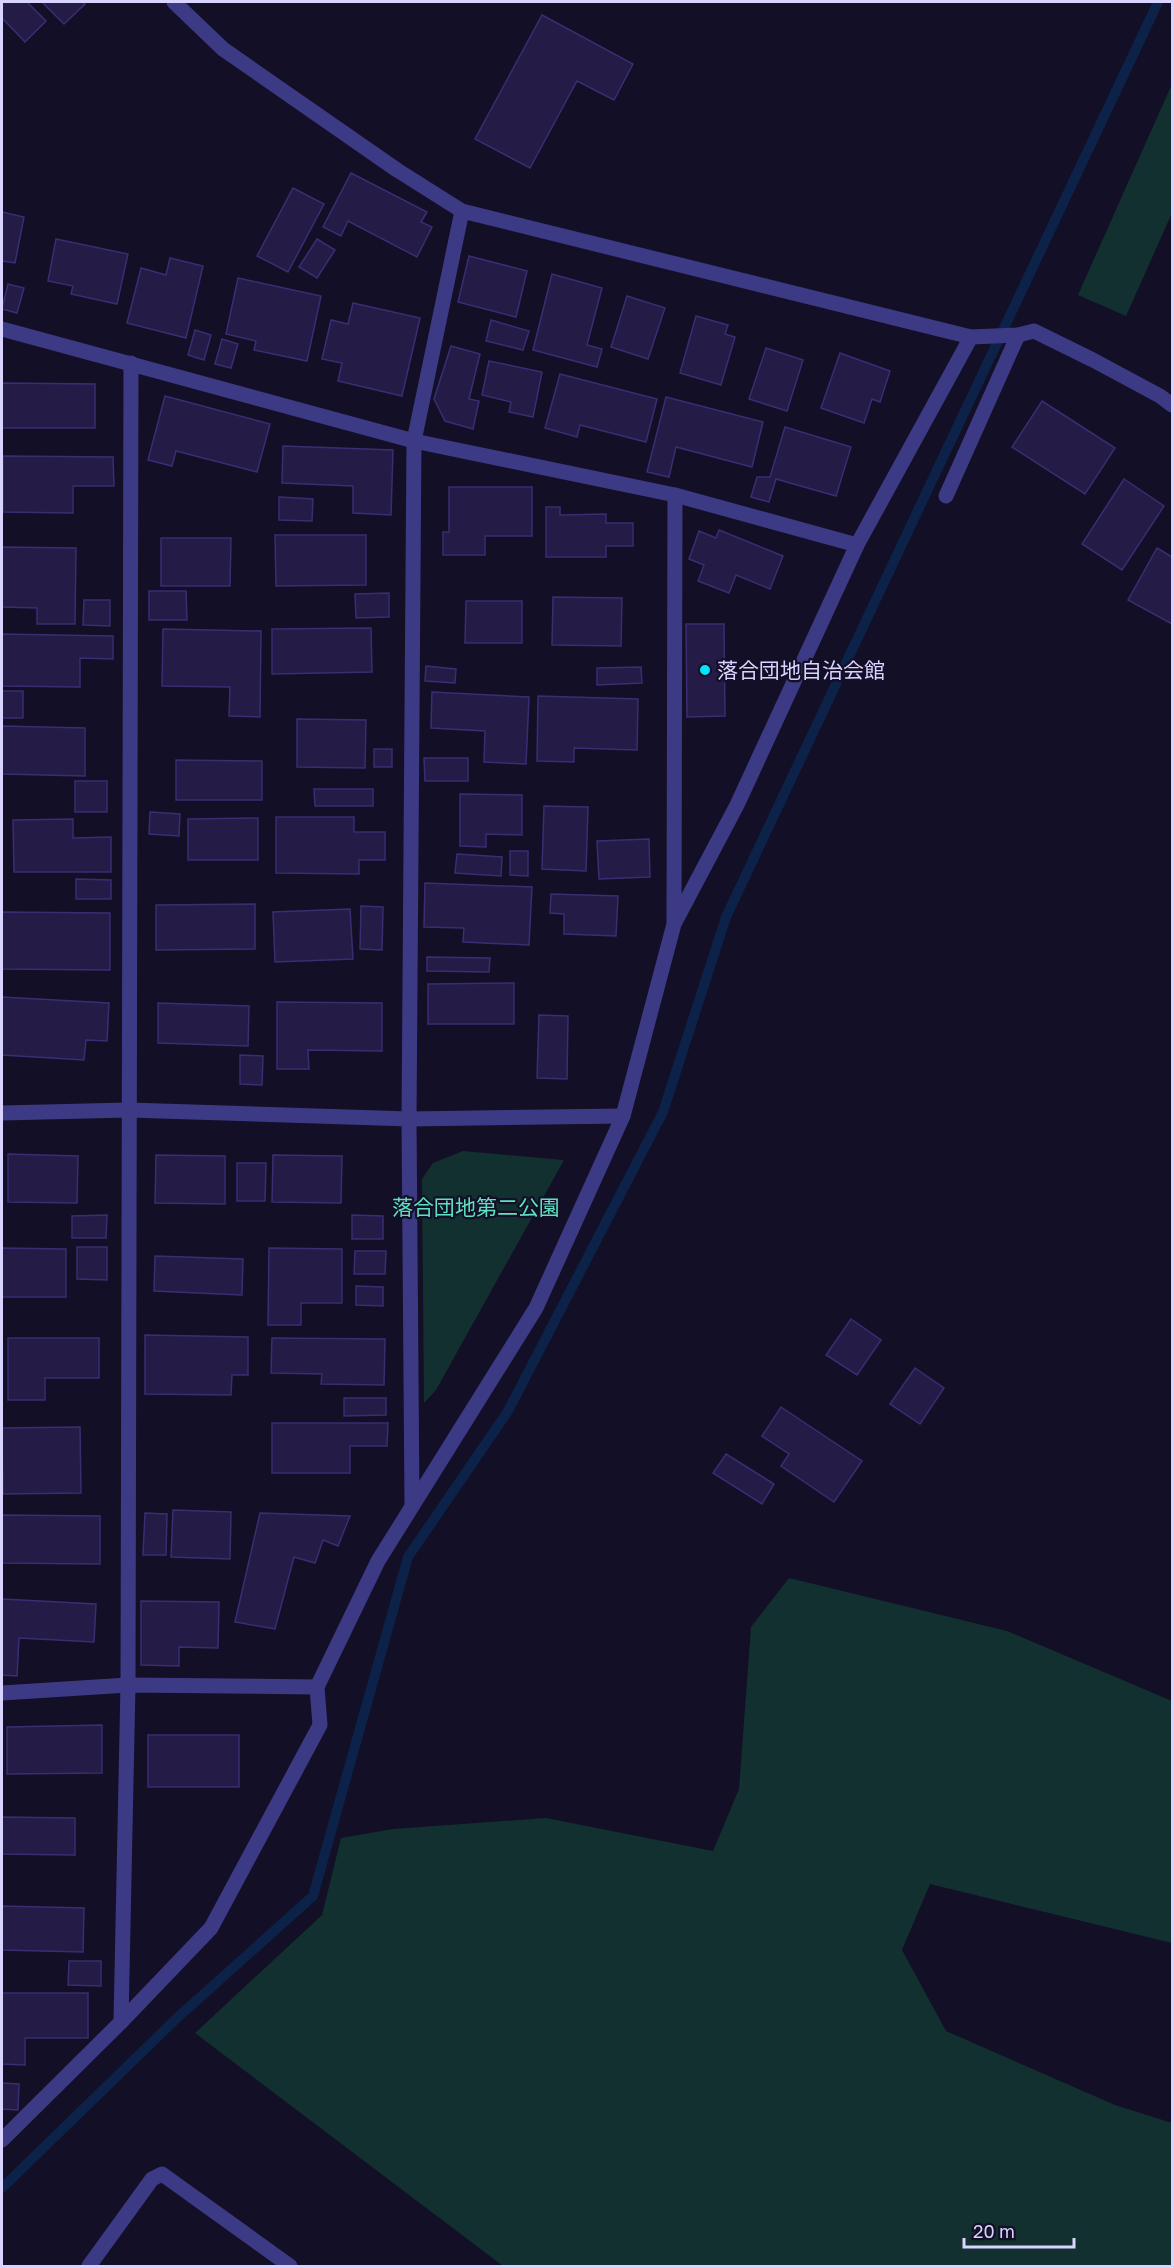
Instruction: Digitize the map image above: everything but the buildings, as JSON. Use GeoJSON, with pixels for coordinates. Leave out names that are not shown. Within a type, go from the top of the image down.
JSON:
{"type":"FeatureCollection","features":[{"type":"Feature","properties":{"kind":"street"},"geometry":{"type":"LineString","coordinates":[[174,2],[223,49],[397,170],[462,211],[971,337],[1034,331],[1093,360],[1173,405]]}},
{"type":"Feature","properties":{"kind":"street"},"geometry":{"type":"LineString","coordinates":[[412,1504],[409,1119],[414,441],[462,211]]}},
{"type":"Feature","properties":{"kind":"street"},"geometry":{"type":"LineString","coordinates":[[2,329],[414,441],[675,495],[856,545]]}},
{"type":"Feature","properties":{"kind":"street"},"geometry":{"type":"LineString","coordinates":[[946,496],[1018,334]]}},
{"type":"Feature","properties":{"kind":"street"},"geometry":{"type":"LineString","coordinates":[[2,2140],[212,1928],[320,1725],[317,1688],[378,1561],[536,1308],[623,1116],[674,924],[737,805],[856,545],[971,337]]}},
{"type":"Feature","properties":{"kind":"street"},"geometry":{"type":"LineString","coordinates":[[121,2022],[128,1685],[131,363]]}},
{"type":"Feature","properties":{"kind":"street"},"geometry":{"type":"LineString","coordinates":[[674,924],[675,495]]}},
{"type":"Feature","properties":{"kind":"street"},"geometry":{"type":"LineString","coordinates":[[2,1113],[129,1110],[409,1119],[623,1116]]}},
{"type":"Feature","properties":{"kind":"street"},"geometry":{"type":"LineString","coordinates":[[2,1693],[128,1685],[317,1688]]}},
{"type":"Feature","properties":{"kind":"street"},"geometry":{"type":"LineString","coordinates":[[89,2266],[152,2179],[162,2174],[290,2266]]}},
{"type":"Feature","properties":{"kind":"green space"},"geometry":{"type":"Polygon","coordinates":[[[1172,84],[1172,213],[1126,316],[1078,295],[1172,84]]]}},
{"type":"Feature","properties":{"kind":"green space","name":"落合団地第二公園"},"geometry":{"type":"Polygon","coordinates":[[[463,1151],[564,1160],[436,1390],[424,1403],[422,1179],[433,1163],[463,1151]]]}},
{"type":"Feature","properties":{"kind":"green space"},"geometry":{"type":"Polygon","coordinates":[[[789,1578],[1007,1631],[1172,1701],[1172,1943],[930,1884],[902,1950],[946,2031],[1115,2105],[1172,2123],[1172,2266],[503,2266],[195,2033],[322,1915],[341,1838],[393,1829],[546,1818],[713,1851],[739,1789],[751,1627],[789,1578]]]}},
{"type":"Feature","properties":{"kind":"waterway"},"geometry":{"type":"LineString","coordinates":[[2,2188],[177,2018],[313,1896],[408,1557],[508,1411],[663,1112],[726,917],[1158,2]]}},
{"type":"Feature","properties":{"kind":"place","name":"落合団地自治会館"},"geometry":{"type":"Point","coordinates":[705,670]}}]}
